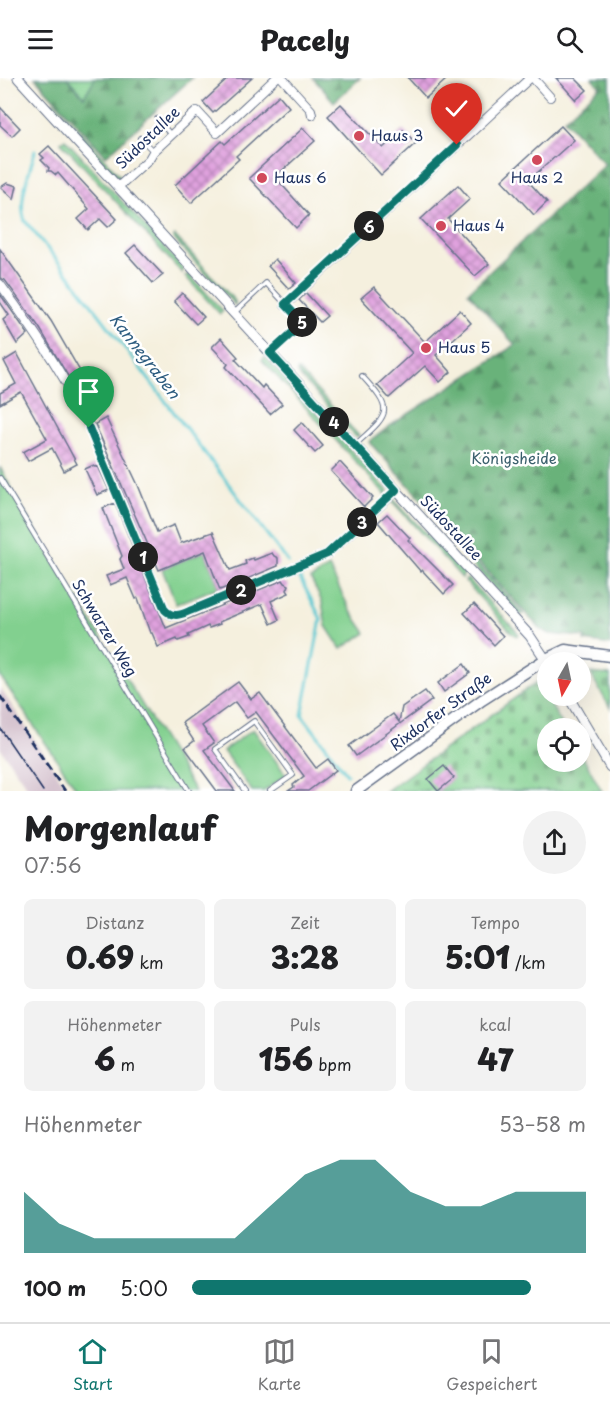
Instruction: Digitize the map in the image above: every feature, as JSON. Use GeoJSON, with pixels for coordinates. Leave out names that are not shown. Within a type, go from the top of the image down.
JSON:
{"type":"FeatureCollection","features":[{"type":"Feature","properties":{"kind":"main road"},"geometry":{"type":"LineString","coordinates":[[562,652],[565,650],[580,652]]}},
{"type":"Feature","properties":{"kind":"main road"},"geometry":{"type":"LineString","coordinates":[[591,654],[609,656]]}},
{"type":"Feature","properties":{"kind":"main road","name":"Rixdorfer Straße"},"geometry":{"type":"LineString","coordinates":[[356,791],[482,700],[537,667]]}},
{"type":"Feature","properties":{"kind":"street","name":"Südostallee"},"geometry":{"type":"LineString","coordinates":[[18,78],[530,636],[541,652]]}},
{"type":"Feature","properties":{"kind":"street","name":"Südostallee"},"geometry":{"type":"LineString","coordinates":[[118,187],[197,111],[217,133],[276,78]]}},
{"type":"Feature","properties":{"kind":"street"},"geometry":{"type":"LineString","coordinates":[[282,78],[312,115]]}},
{"type":"Feature","properties":{"kind":"street"},"geometry":{"type":"LineString","coordinates":[[285,304],[531,78],[550,97]]}},
{"type":"Feature","properties":{"kind":"street"},"geometry":{"type":"LineString","coordinates":[[0,284],[37,335],[67,385],[96,441],[156,589],[165,610],[170,614],[177,615],[192,610],[327,554],[396,490]]}},
{"type":"Feature","properties":{"kind":"street"},"geometry":{"type":"LineString","coordinates":[[574,706],[610,767]]}},
{"type":"Feature","properties":{"kind":"lane"},"geometry":{"type":"LineString","coordinates":[[157,119],[171,135]]}},
{"type":"Feature","properties":{"kind":"lane"},"geometry":{"type":"LineString","coordinates":[[140,138],[153,152]]}},
{"type":"Feature","properties":{"kind":"lane"},"geometry":{"type":"LineString","coordinates":[[234,313],[266,284],[303,323],[270,353]]}},
{"type":"Feature","properties":{"kind":"lane"},"geometry":{"type":"LineString","coordinates":[[354,445],[381,419],[385,408],[382,399],[362,375]]}},
{"type":"Feature","properties":{"kind":"lane","name":"Schwarzer Weg"},"geometry":{"type":"LineString","coordinates":[[0,478],[189,791]]}},
{"type":"Feature","properties":{"kind":"lane"},"geometry":{"type":"LineString","coordinates":[[244,791],[215,750],[254,721],[292,775],[273,790]]}},
{"type":"Feature","properties":{"kind":"shaded area"},"geometry":{"type":"Polygon","coordinates":[[[0,688],[69,791],[30,791],[0,748],[0,688]]]}},
{"type":"Feature","properties":{"kind":"green space"},"geometry":{"type":"Polygon","coordinates":[[[35,78],[67,78],[84,97],[95,78],[192,78],[106,156],[35,78]]]}},
{"type":"Feature","properties":{"kind":"green space"},"geometry":{"type":"Polygon","coordinates":[[[67,78],[95,78],[85,97],[67,78]]]}},
{"type":"Feature","properties":{"kind":"green space"},"geometry":{"type":"Polygon","coordinates":[[[313,78],[360,78],[334,102],[313,78]]]}},
{"type":"Feature","properties":{"kind":"green space","name":"Königsheide"},"geometry":{"type":"Polygon","coordinates":[[[592,78],[610,78],[610,645],[584,641],[584,637],[550,634],[540,629],[369,442],[388,427],[515,345],[468,292],[605,164],[564,119],[600,87],[592,78]]]}},
{"type":"Feature","properties":{"kind":"green space"},"geometry":{"type":"Polygon","coordinates":[[[53,102],[121,177],[118,178],[51,105],[53,102]]]}},
{"type":"Feature","properties":{"kind":"green space"},"geometry":{"type":"Polygon","coordinates":[[[65,139],[184,269],[182,273],[61,142],[65,139]]]}},
{"type":"Feature","properties":{"kind":"green space"},"geometry":{"type":"Polygon","coordinates":[[[175,236],[235,301],[235,305],[173,238],[175,236]]]}},
{"type":"Feature","properties":{"kind":"green space"},"geometry":{"type":"Polygon","coordinates":[[[189,274],[223,311],[220,314],[185,276],[189,274]]]}},
{"type":"Feature","properties":{"kind":"green space"},"geometry":{"type":"Polygon","coordinates":[[[265,357],[388,491],[386,495],[262,360],[265,357]]]}},
{"type":"Feature","properties":{"kind":"green space"},"geometry":{"type":"Polygon","coordinates":[[[298,370],[359,436],[356,437],[297,373],[298,370]]]}},
{"type":"Feature","properties":{"kind":"green space"},"geometry":{"type":"Polygon","coordinates":[[[0,467],[23,510],[195,791],[78,791],[0,676],[0,467]]]}},
{"type":"Feature","properties":{"kind":"green space"},"geometry":{"type":"Polygon","coordinates":[[[393,499],[464,573],[462,578],[391,500],[393,499]]]}},
{"type":"Feature","properties":{"kind":"green space"},"geometry":{"type":"Polygon","coordinates":[[[205,551],[219,587],[176,604],[162,569],[205,551]]]}},
{"type":"Feature","properties":{"kind":"green space"},"geometry":{"type":"Polygon","coordinates":[[[471,557],[523,614],[519,615],[470,562],[471,557]]]}},
{"type":"Feature","properties":{"kind":"green space"},"geometry":{"type":"Polygon","coordinates":[[[329,567],[350,610],[366,633],[341,649],[326,626],[322,602],[311,579],[329,567]]]}},
{"type":"Feature","properties":{"kind":"green space"},"geometry":{"type":"Polygon","coordinates":[[[467,579],[519,634],[517,636],[465,581],[467,579]]]}},
{"type":"Feature","properties":{"kind":"green space"},"geometry":{"type":"Polygon","coordinates":[[[591,673],[610,675],[610,708],[591,675],[591,673]]]}},
{"type":"Feature","properties":{"kind":"green space"},"geometry":{"type":"Polygon","coordinates":[[[537,682],[537,706],[551,706],[558,718],[537,718],[537,772],[591,772],[602,791],[386,791],[537,682]]]}},
{"type":"Feature","properties":{"kind":"green space"},"geometry":{"type":"Polygon","coordinates":[[[253,729],[286,775],[264,791],[252,791],[223,751],[253,729]]]}},
{"type":"Feature","properties":{"kind":"building"},"geometry":{"type":"Polygon","coordinates":[[[229,78],[252,78],[213,113],[203,102],[229,78]]]}},
{"type":"Feature","properties":{"kind":"building"},"geometry":{"type":"Polygon","coordinates":[[[408,78],[448,78],[426,98],[408,78]]]}},
{"type":"Feature","properties":{"kind":"building"},"geometry":{"type":"Polygon","coordinates":[[[556,78],[575,78],[587,90],[576,100],[556,78]]]}},
{"type":"Feature","properties":{"kind":"building"},"geometry":{"type":"Polygon","coordinates":[[[279,95],[289,107],[236,156],[239,159],[191,203],[175,185],[222,141],[225,144],[279,95]]]}},
{"type":"Feature","properties":{"kind":"building","name":"Haus 3"},"geometry":{"type":"Polygon","coordinates":[[[341,104],[383,148],[403,130],[416,143],[381,175],[328,116],[341,104]]]}},
{"type":"Feature","properties":{"kind":"building"},"geometry":{"type":"Polygon","coordinates":[[[0,107],[20,128],[12,136],[0,125],[0,107]]]}},
{"type":"Feature","properties":{"kind":"building","name":"Haus 2"},"geometry":{"type":"Polygon","coordinates":[[[561,126],[574,140],[528,181],[547,202],[534,215],[502,180],[561,126]]]}},
{"type":"Feature","properties":{"kind":"building","name":"Haus 6"},"geometry":{"type":"Polygon","coordinates":[[[303,128],[315,141],[275,177],[309,215],[296,228],[249,178],[303,128]]]}},
{"type":"Feature","properties":{"kind":"building"},"geometry":{"type":"Polygon","coordinates":[[[49,146],[117,219],[108,227],[100,219],[88,230],[78,219],[89,209],[58,173],[56,175],[48,171],[49,168],[41,160],[44,158],[40,154],[49,146]]]}},
{"type":"Feature","properties":{"kind":"building"},"geometry":{"type":"Polygon","coordinates":[[[7,183],[17,186],[14,199],[1,187],[7,183]]]}},
{"type":"Feature","properties":{"kind":"building","name":"Haus 4"},"geometry":{"type":"Polygon","coordinates":[[[458,185],[470,199],[448,219],[489,264],[475,276],[421,219],[458,185]]]}},
{"type":"Feature","properties":{"kind":"building"},"geometry":{"type":"Polygon","coordinates":[[[135,245],[163,275],[153,283],[126,253],[135,245]]]}},
{"type":"Feature","properties":{"kind":"building"},"geometry":{"type":"Polygon","coordinates":[[[0,249],[51,321],[100,406],[89,412],[39,327],[5,280],[0,278],[0,249]]]}},
{"type":"Feature","properties":{"kind":"building"},"geometry":{"type":"Polygon","coordinates":[[[275,259],[296,283],[289,289],[268,266],[275,259]]]}},
{"type":"Feature","properties":{"kind":"building","name":"Haus 5"},"geometry":{"type":"Polygon","coordinates":[[[374,287],[425,342],[460,310],[471,323],[436,355],[451,372],[440,382],[425,366],[389,398],[377,385],[412,353],[361,298],[374,287]]]}},
{"type":"Feature","properties":{"kind":"building"},"geometry":{"type":"Polygon","coordinates":[[[182,293],[204,317],[196,324],[174,301],[182,293]]]}},
{"type":"Feature","properties":{"kind":"building"},"geometry":{"type":"Polygon","coordinates":[[[306,293],[327,316],[320,322],[299,300],[306,293]]]}},
{"type":"Feature","properties":{"kind":"building"},"geometry":{"type":"Polygon","coordinates":[[[0,294],[28,334],[17,344],[3,320],[9,315],[0,302],[0,294]]]}},
{"type":"Feature","properties":{"kind":"building"},"geometry":{"type":"Polygon","coordinates":[[[221,338],[238,357],[235,359],[262,388],[264,385],[282,404],[270,414],[226,367],[228,364],[212,347],[221,338]]]}},
{"type":"Feature","properties":{"kind":"building"},"geometry":{"type":"Polygon","coordinates":[[[17,353],[77,464],[64,471],[52,448],[28,461],[23,452],[47,439],[21,392],[0,404],[0,393],[16,384],[4,361],[17,353]]]}},
{"type":"Feature","properties":{"kind":"building"},"geometry":{"type":"Polygon","coordinates":[[[106,418],[138,485],[157,532],[174,525],[181,543],[213,532],[230,570],[246,564],[245,561],[272,553],[278,558],[278,566],[220,590],[205,551],[159,570],[95,424],[106,418]]]}},
{"type":"Feature","properties":{"kind":"building"},"geometry":{"type":"Polygon","coordinates":[[[302,422],[323,446],[315,453],[294,430],[302,422]]]}},
{"type":"Feature","properties":{"kind":"building"},"geometry":{"type":"Polygon","coordinates":[[[340,462],[373,498],[364,507],[331,471],[340,462]]]}},
{"type":"Feature","properties":{"kind":"building"},"geometry":{"type":"Polygon","coordinates":[[[94,465],[98,466],[109,490],[97,495],[85,469],[94,465]]]}},
{"type":"Feature","properties":{"kind":"building"},"geometry":{"type":"Polygon","coordinates":[[[115,503],[166,628],[283,580],[289,585],[287,590],[289,593],[271,601],[279,620],[271,624],[262,604],[219,622],[220,624],[209,628],[208,626],[188,635],[189,637],[158,647],[150,633],[138,598],[136,599],[127,578],[110,585],[106,576],[124,569],[120,559],[122,556],[103,508],[115,503]]]}},
{"type":"Feature","properties":{"kind":"building"},"geometry":{"type":"Polygon","coordinates":[[[387,514],[410,538],[408,540],[453,585],[444,594],[422,570],[421,572],[378,522],[387,514]]]}},
{"type":"Feature","properties":{"kind":"building"},"geometry":{"type":"Polygon","coordinates":[[[474,604],[503,636],[494,645],[464,613],[474,604]]]}},
{"type":"Feature","properties":{"kind":"building"},"geometry":{"type":"Polygon","coordinates":[[[464,664],[470,673],[444,692],[438,683],[464,664]]]}},
{"type":"Feature","properties":{"kind":"building"},"geometry":{"type":"Polygon","coordinates":[[[238,682],[251,699],[260,693],[316,768],[328,759],[336,770],[308,791],[288,791],[304,776],[256,712],[247,718],[235,702],[202,726],[214,743],[204,750],[235,791],[217,791],[185,748],[194,741],[182,723],[238,682]]]}},
{"type":"Feature","properties":{"kind":"building"},"geometry":{"type":"Polygon","coordinates":[[[425,691],[432,700],[356,756],[349,746],[393,714],[399,722],[402,707],[425,691]]]}},
{"type":"Feature","properties":{"kind":"building"},"geometry":{"type":"Polygon","coordinates":[[[444,766],[454,778],[438,791],[428,779],[444,766]]]}},
{"type":"Feature","properties":{"kind":"waterway","name":"Kannegraben"},"geometry":{"type":"LineString","coordinates":[[35,151],[23,196],[25,221],[73,280],[288,562]]}},
{"type":"Feature","properties":{"kind":"waterway","name":"Kannegraben"},"geometry":{"type":"LineString","coordinates":[[298,574],[321,619],[302,715],[347,774]]}},
{"type":"Feature","properties":{"kind":"tram line"},"geometry":{"type":"LineString","coordinates":[[0,728],[43,791]]}},
{"type":"Feature","properties":{"kind":"railway"},"geometry":{"type":"LineString","coordinates":[[0,696],[65,791]]}},
{"type":"Feature","properties":{"kind":"place","name":"Haus 3"},"geometry":{"type":"Point","coordinates":[359,136]}},
{"type":"Feature","properties":{"kind":"place","name":"Haus 2"},"geometry":{"type":"Point","coordinates":[537,160]}},
{"type":"Feature","properties":{"kind":"place","name":"Haus 6"},"geometry":{"type":"Point","coordinates":[262,178]}},
{"type":"Feature","properties":{"kind":"place","name":"Haus 4"},"geometry":{"type":"Point","coordinates":[441,226]}},
{"type":"Feature","properties":{"kind":"place","name":"Haus 5"},"geometry":{"type":"Point","coordinates":[426,348]}},
{"type":"Feature","properties":{"kind":"route"},"geometry":{"type":"LineString","coordinates":[[89,428],[168,613],[177,615],[192,610],[327,554],[396,490],[270,353],[303,323],[285,304],[457,145]]}}]}
